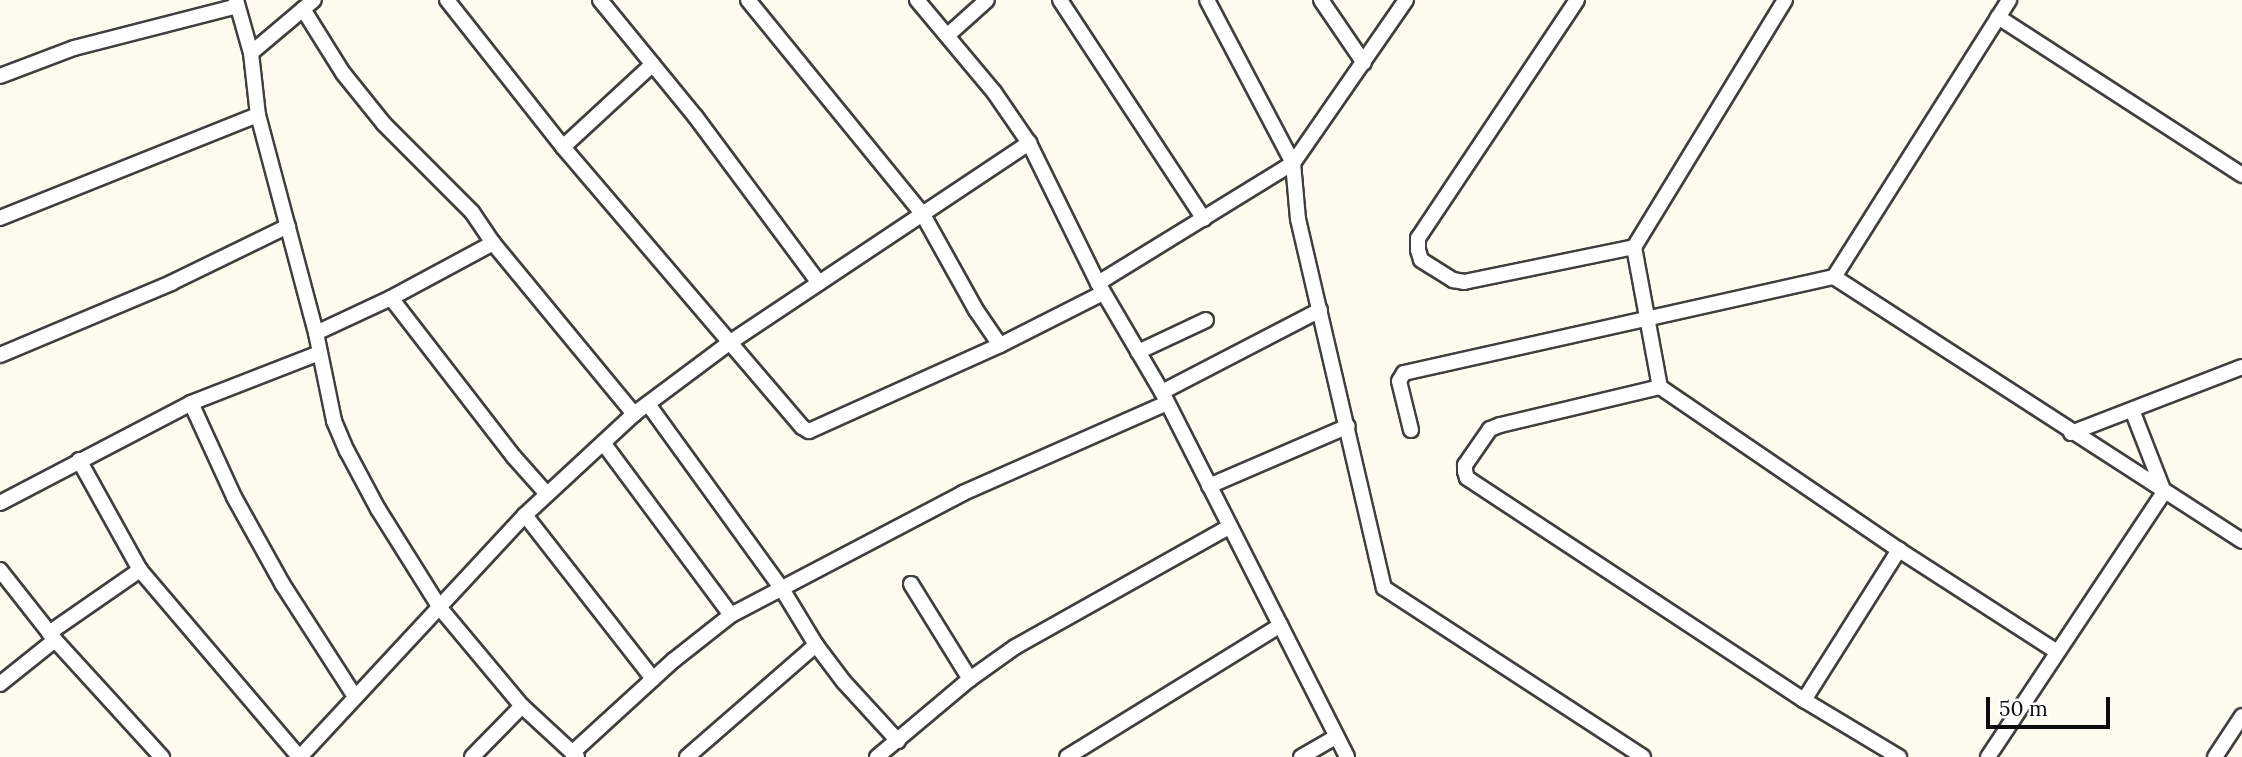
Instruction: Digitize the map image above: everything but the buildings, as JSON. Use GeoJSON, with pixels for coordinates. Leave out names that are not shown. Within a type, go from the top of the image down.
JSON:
{"type":"FeatureCollection","features":[{"type":"Feature","properties":{"kind":"street"},"geometry":{"type":"LineString","coordinates":[[447,0],[564,147],[729,343],[802,427],[809,431],[1000,345],[1100,288],[1293,163],[1406,0]]}},
{"type":"Feature","properties":{"kind":"street"},"geometry":{"type":"LineString","coordinates":[[600,0],[653,64],[819,283]]}},
{"type":"Feature","properties":{"kind":"street"},"geometry":{"type":"LineString","coordinates":[[748,0],[922,213],[976,310],[1000,345]]}},
{"type":"Feature","properties":{"kind":"street"},"geometry":{"type":"LineString","coordinates":[[917,0],[948,35],[1029,142],[1100,288],[1164,398],[1347,757]]}},
{"type":"Feature","properties":{"kind":"street"},"geometry":{"type":"LineString","coordinates":[[948,35],[987,0]]}},
{"type":"Feature","properties":{"kind":"street"},"geometry":{"type":"LineString","coordinates":[[1060,0],[1204,219]]}},
{"type":"Feature","properties":{"kind":"street"},"geometry":{"type":"LineString","coordinates":[[1207,0],[1293,163],[1298,219],[1384,588],[1642,757]]}},
{"type":"Feature","properties":{"kind":"street"},"geometry":{"type":"LineString","coordinates":[[1321,0],[1364,63]]}},
{"type":"Feature","properties":{"kind":"street"},"geometry":{"type":"LineString","coordinates":[[1577,0],[1419,238],[1418,250],[1422,260],[1453,280],[1464,282],[1634,247]]}},
{"type":"Feature","properties":{"kind":"street"},"geometry":{"type":"LineString","coordinates":[[1835,277],[2009,0]]}},
{"type":"Feature","properties":{"kind":"street"},"geometry":{"type":"LineString","coordinates":[[1783,1],[1634,247],[1660,387],[1899,550],[2057,652]]}},
{"type":"Feature","properties":{"kind":"street"},"geometry":{"type":"LineString","coordinates":[[0,76],[74,48],[237,3],[251,53],[258,115],[316,333],[334,421],[347,451],[378,509],[440,608],[522,706],[575,755],[653,679],[730,615],[962,493],[1164,398],[1320,310]]}},
{"type":"Feature","properties":{"kind":"street"},"geometry":{"type":"LineString","coordinates":[[251,53],[309,4],[343,73],[402,145],[472,212],[493,243],[634,414]]}},
{"type":"Feature","properties":{"kind":"street"},"geometry":{"type":"LineString","coordinates":[[1998,18],[2242,175]]}},
{"type":"Feature","properties":{"kind":"street"},"geometry":{"type":"LineString","coordinates":[[564,147],[653,64]]}},
{"type":"Feature","properties":{"kind":"street"},"geometry":{"type":"LineString","coordinates":[[0,218],[258,115]]}},
{"type":"Feature","properties":{"kind":"street"},"geometry":{"type":"LineString","coordinates":[[79,460],[140,570],[299,757],[354,695],[440,608],[525,515],[634,414],[729,343],[1029,142]]}},
{"type":"Feature","properties":{"kind":"street"},"geometry":{"type":"LineString","coordinates":[[0,355],[171,283],[288,226]]}},
{"type":"Feature","properties":{"kind":"street"},"geometry":{"type":"LineString","coordinates":[[316,333],[391,298],[493,243]]}},
{"type":"Feature","properties":{"kind":"street"},"geometry":{"type":"LineString","coordinates":[[1411,430],[1399,381],[1404,373],[1835,277],[2071,433],[2242,541]]}},
{"type":"Feature","properties":{"kind":"street"},"geometry":{"type":"LineString","coordinates":[[391,298],[514,457],[547,494]]}},
{"type":"Feature","properties":{"kind":"street"},"geometry":{"type":"LineString","coordinates":[[1138,352],[1206,320]]}},
{"type":"Feature","properties":{"kind":"street"},"geometry":{"type":"LineString","coordinates":[[0,503],[191,403],[319,353]]}},
{"type":"Feature","properties":{"kind":"street"},"geometry":{"type":"LineString","coordinates":[[2071,433],[2242,368]]}},
{"type":"Feature","properties":{"kind":"street"},"geometry":{"type":"LineString","coordinates":[[1660,387],[1490,429],[1465,464],[1467,478],[1804,700],[1899,757]]}},
{"type":"Feature","properties":{"kind":"street"},"geometry":{"type":"LineString","coordinates":[[191,403],[234,497],[282,585],[354,695]]}},
{"type":"Feature","properties":{"kind":"street"},"geometry":{"type":"LineString","coordinates":[[648,404],[782,589],[816,645],[844,682],[898,741]]}},
{"type":"Feature","properties":{"kind":"street"},"geometry":{"type":"LineString","coordinates":[[2132,410],[2164,492]]}},
{"type":"Feature","properties":{"kind":"street"},"geometry":{"type":"LineString","coordinates":[[1209,486],[1348,426]]}},
{"type":"Feature","properties":{"kind":"street"},"geometry":{"type":"LineString","coordinates":[[604,444],[730,615]]}},
{"type":"Feature","properties":{"kind":"street"},"geometry":{"type":"LineString","coordinates":[[1988,757],[2164,492]]}},
{"type":"Feature","properties":{"kind":"street"},"geometry":{"type":"LineString","coordinates":[[525,515],[653,679]]}},
{"type":"Feature","properties":{"kind":"street"},"geometry":{"type":"LineString","coordinates":[[877,757],[970,679],[1027,640],[1229,527]]}},
{"type":"Feature","properties":{"kind":"street"},"geometry":{"type":"LineString","coordinates":[[1804,700],[1899,550]]}},
{"type":"Feature","properties":{"kind":"street"},"geometry":{"type":"LineString","coordinates":[[0,570],[52,637],[162,757]]}},
{"type":"Feature","properties":{"kind":"street"},"geometry":{"type":"LineString","coordinates":[[0,684],[52,637],[140,570]]}},
{"type":"Feature","properties":{"kind":"street"},"geometry":{"type":"LineString","coordinates":[[911,584],[970,679]]}},
{"type":"Feature","properties":{"kind":"street"},"geometry":{"type":"LineString","coordinates":[[1067,757],[1281,625]]}},
{"type":"Feature","properties":{"kind":"street"},"geometry":{"type":"LineString","coordinates":[[687,757],[816,645]]}},
{"type":"Feature","properties":{"kind":"street"},"geometry":{"type":"LineString","coordinates":[[472,757],[522,706]]}},
{"type":"Feature","properties":{"kind":"street"},"geometry":{"type":"LineString","coordinates":[[2215,757],[2242,716]]}},
{"type":"Feature","properties":{"kind":"street"},"geometry":{"type":"LineString","coordinates":[[1301,757],[1335,737]]}}]}
